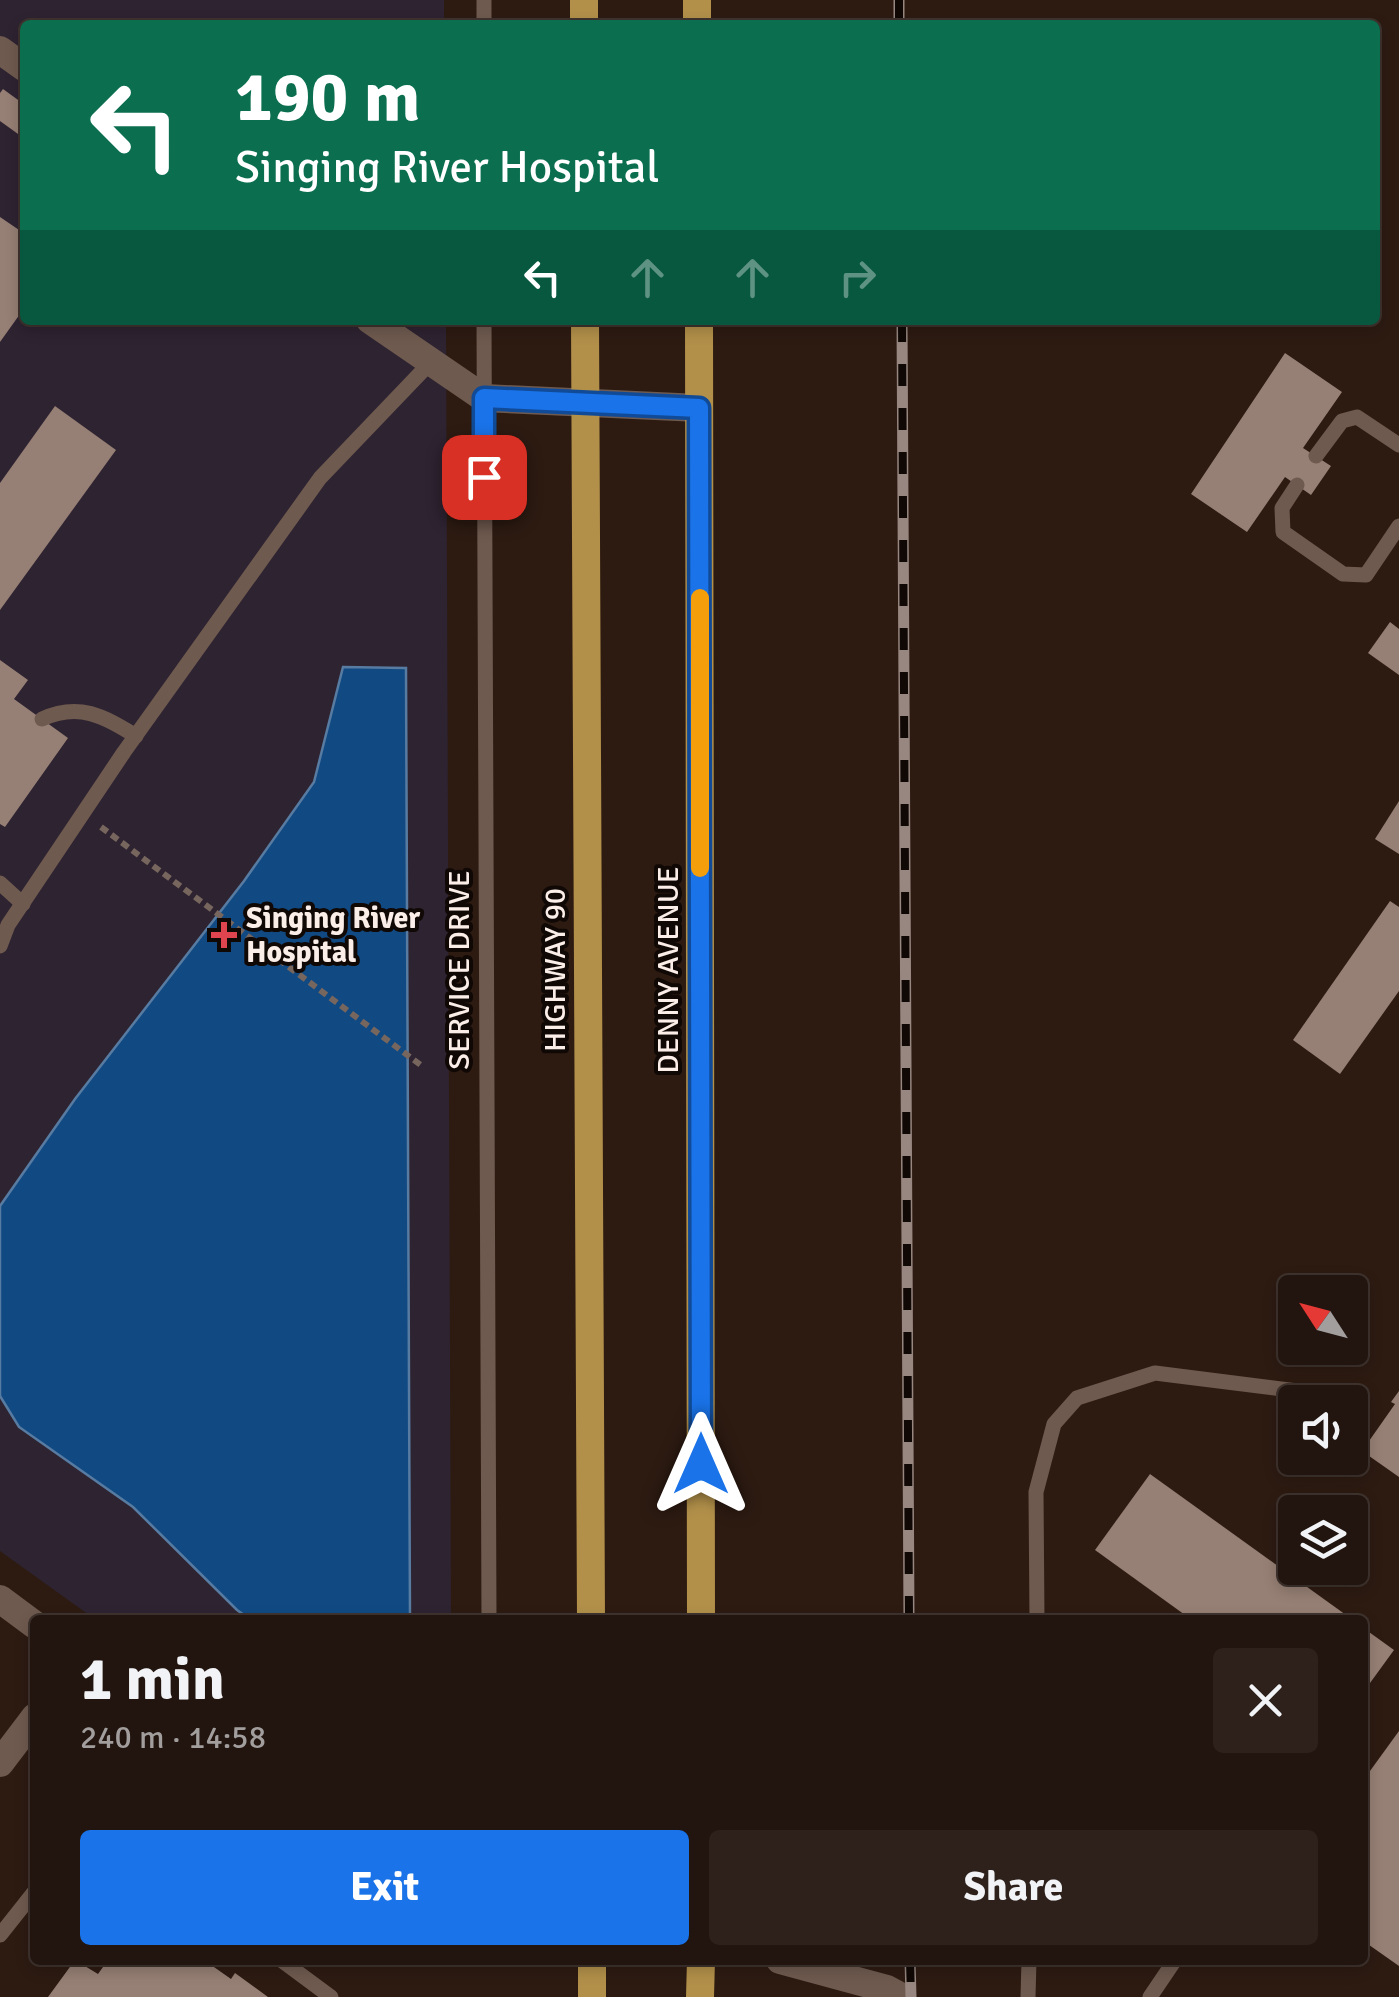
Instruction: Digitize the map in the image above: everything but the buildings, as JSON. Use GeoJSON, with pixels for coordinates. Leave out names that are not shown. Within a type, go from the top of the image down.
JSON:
{"type":"FeatureCollection","features":[{"type":"Feature","properties":{"kind":"main road","name":"HIGHWAY 90"},"geometry":{"type":"LineString","coordinates":[[586,325],[591,1615]]}},
{"type":"Feature","properties":{"kind":"main road","name":"DENNY AVENUE"},"geometry":{"type":"LineString","coordinates":[[699,325],[701,1615]]}},
{"type":"Feature","properties":{"kind":"main road"},"geometry":{"type":"LineString","coordinates":[[592,1965],[592,1997]]}},
{"type":"Feature","properties":{"kind":"main road"},"geometry":{"type":"LineString","coordinates":[[700,1997],[701,1965]]}},
{"type":"Feature","properties":{"kind":"street"},"geometry":{"type":"LineString","coordinates":[[377,325],[484,398],[699,408]]}},
{"type":"Feature","properties":{"kind":"street"},"geometry":{"type":"LineString","coordinates":[[0,1599],[30,1620]]}},
{"type":"Feature","properties":{"kind":"street"},"geometry":{"type":"LineString","coordinates":[[0,1763],[30,1724]]}},
{"type":"Feature","properties":{"kind":"street"},"geometry":{"type":"LineString","coordinates":[[799,1965],[887,1988],[902,1997]]}},
{"type":"Feature","properties":{"kind":"lane","name":"SERVICE DRIVE"},"geometry":{"type":"LineString","coordinates":[[484,325],[490,1615]]}},
{"type":"Feature","properties":{"kind":"lane"},"geometry":{"type":"LineString","coordinates":[[0,946],[8,925],[136,736],[320,478],[432,362]]}},
{"type":"Feature","properties":{"kind":"lane"},"geometry":{"type":"LineString","coordinates":[[1316,456],[1342,420],[1357,417],[1399,445]]}},
{"type":"Feature","properties":{"kind":"lane"},"geometry":{"type":"LineString","coordinates":[[1296,485],[1282,508],[1283,532],[1343,574],[1366,575],[1399,526]]}},
{"type":"Feature","properties":{"kind":"lane"},"geometry":{"type":"LineString","coordinates":[[42,719],[80,709],[136,736]]}},
{"type":"Feature","properties":{"kind":"lane"},"geometry":{"type":"LineString","coordinates":[[0,884],[23,904]]}},
{"type":"Feature","properties":{"kind":"lane"},"geometry":{"type":"LineString","coordinates":[[1037,1615],[1036,1492],[1054,1424],[1077,1398],[1154,1372],[1278,1389]]}},
{"type":"Feature","properties":{"kind":"lane"},"geometry":{"type":"LineString","coordinates":[[0,1935],[30,1896]]}},
{"type":"Feature","properties":{"kind":"lane"},"geometry":{"type":"LineString","coordinates":[[288,1965],[330,1997]]}},
{"type":"Feature","properties":{"kind":"lane"},"geometry":{"type":"LineString","coordinates":[[1028,1997],[1030,1965]]}},
{"type":"Feature","properties":{"kind":"lane"},"geometry":{"type":"LineString","coordinates":[[1150,1997],[1172,1965]]}},
{"type":"Feature","properties":{"kind":"path"},"geometry":{"type":"LineString","coordinates":[[84,814],[422,1066]]}},
{"type":"Feature","properties":{"kind":"shaded area","name":"Singing River Hospital"},"geometry":{"type":"Polygon","coordinates":[[[0,0],[444,0],[444,20],[20,20],[20,325],[446,325],[451,1615],[89,1615],[0,1551],[0,0]]]}},
{"type":"Feature","properties":{"kind":"water"},"geometry":{"type":"Polygon","coordinates":[[[343,667],[406,668],[410,1615],[244,1615],[133,1507],[19,1427],[0,1396],[0,1206],[75,1099],[244,881],[314,782],[343,667]]]}},
{"type":"Feature","properties":{"kind":"railway"},"geometry":{"type":"LineString","coordinates":[[899,0],[899,20]]}},
{"type":"Feature","properties":{"kind":"railway"},"geometry":{"type":"LineString","coordinates":[[902,325],[909,1615]]}},
{"type":"Feature","properties":{"kind":"railway"},"geometry":{"type":"LineString","coordinates":[[910,1965],[911,1997]]}},
{"type":"Feature","properties":{"kind":"slow traffic"},"geometry":{"type":"LineString","coordinates":[[700,598],[700,868]]}},
{"type":"Feature","properties":{"kind":"place","name":"Singing River Hospital"},"geometry":{"type":"Point","coordinates":[224,935]}},
{"type":"Feature","properties":{"kind":"route"},"geometry":{"type":"LineString","coordinates":[[484,477],[484,398],[699,408],[701,1464]]}}]}
